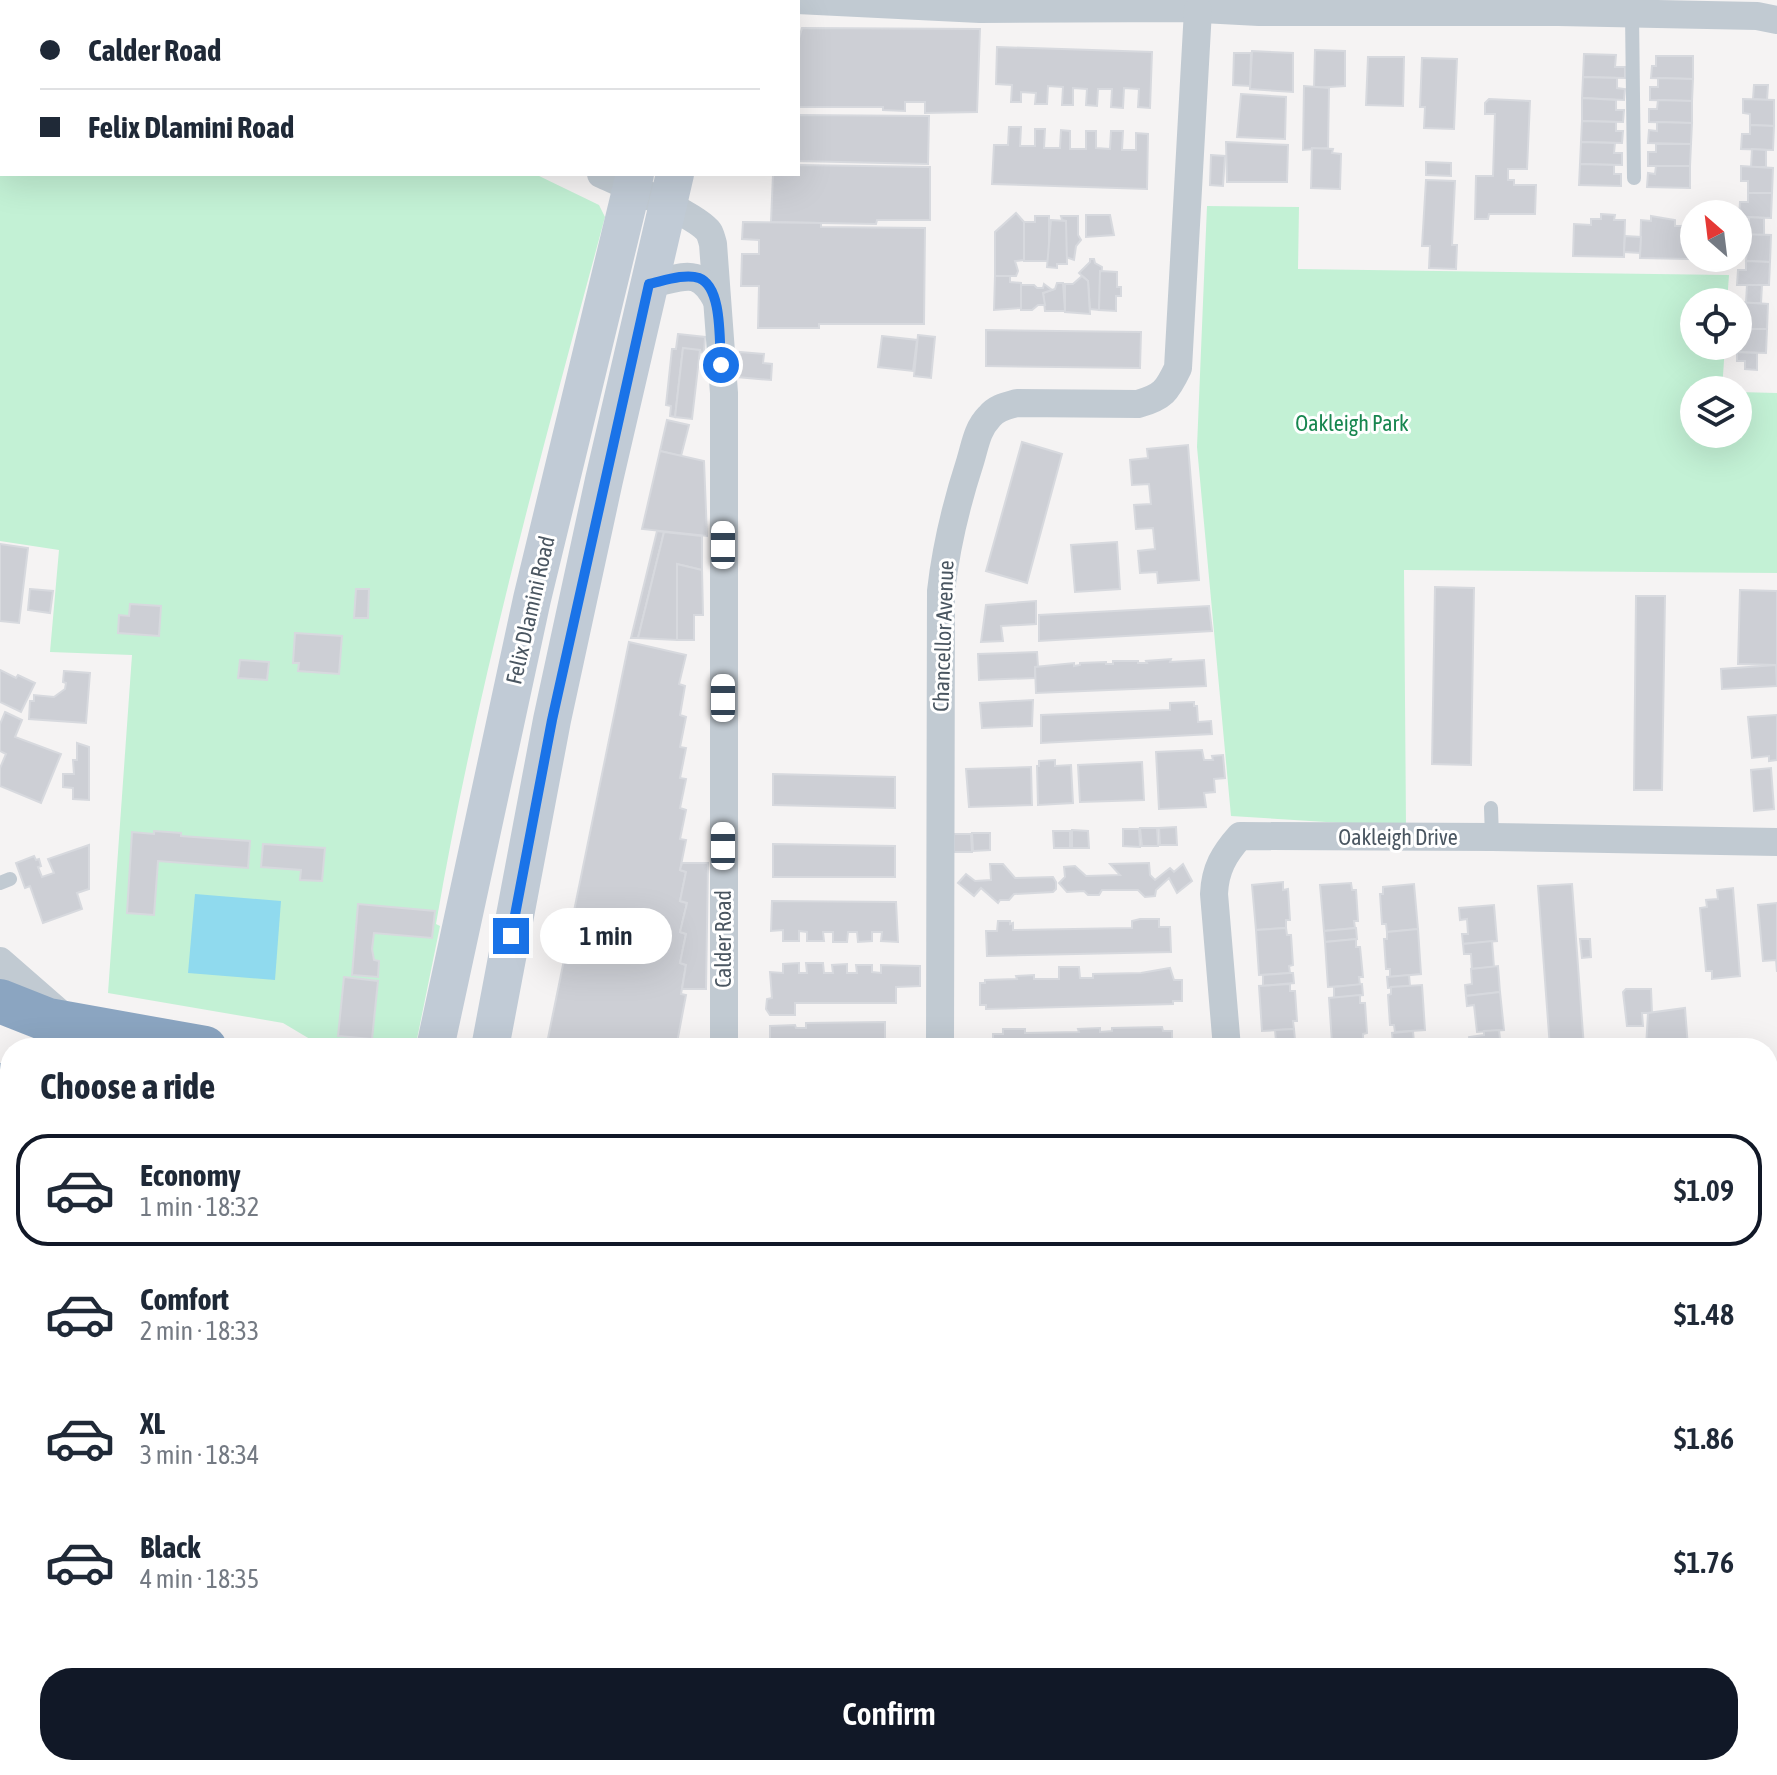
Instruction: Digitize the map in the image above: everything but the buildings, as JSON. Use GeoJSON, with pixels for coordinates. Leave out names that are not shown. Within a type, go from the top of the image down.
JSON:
{"type":"FeatureCollection","features":[{"type":"Feature","properties":{"kind":"highway"},"geometry":{"type":"LineString","coordinates":[[0,1001],[76,1036],[97,1038]]}},
{"type":"Feature","properties":{"kind":"main road","name":"Felix Dlamini Road"},"geometry":{"type":"LineString","coordinates":[[437,1038],[622,179]]}},
{"type":"Feature","properties":{"kind":"main road","name":"Felix Dlamini Road"},"geometry":{"type":"LineString","coordinates":[[492,1038],[552,720],[671,190]]}},
{"type":"Feature","properties":{"kind":"street"},"geometry":{"type":"LineString","coordinates":[[800,0],[980,9],[1558,6],[1632,14],[1764,12]]}},
{"type":"Feature","properties":{"kind":"street","name":"Chancellor Avenue"},"geometry":{"type":"LineString","coordinates":[[940,1038],[941,591],[955,509],[981,427],[1000,408],[1017,403],[1138,404],[1158,399],[1169,387],[1178,368],[1198,10]]}},
{"type":"Feature","properties":{"kind":"street"},"geometry":{"type":"LineString","coordinates":[[622,179],[671,190]]}},
{"type":"Feature","properties":{"kind":"street","name":"Calder Road"},"geometry":{"type":"LineString","coordinates":[[671,190],[709,232],[713,244],[724,393],[724,1038]]}},
{"type":"Feature","properties":{"kind":"street"},"geometry":{"type":"LineString","coordinates":[[649,284],[701,278],[717,301]]}},
{"type":"Feature","properties":{"kind":"street","name":"Oakleigh Drive"},"geometry":{"type":"LineString","coordinates":[[1226,1038],[1215,878],[1223,857],[1240,836],[1777,842]]}},
{"type":"Feature","properties":{"kind":"street"},"geometry":{"type":"LineString","coordinates":[[0,961],[76,1036]]}},
{"type":"Feature","properties":{"kind":"lane"},"geometry":{"type":"LineString","coordinates":[[1632,14],[1634,178]]}},
{"type":"Feature","properties":{"kind":"lane"},"geometry":{"type":"LineString","coordinates":[[1491,808],[1492,837]]}},
{"type":"Feature","properties":{"kind":"green space"},"geometry":{"type":"Polygon","coordinates":[[[0,176],[539,176],[599,205],[605,217],[535,481],[471,746],[452,835],[436,924],[440,926],[417,1038],[308,1038],[283,1023],[108,993],[132,655],[50,652],[59,550],[0,541],[0,176]]]}},
{"type":"Feature","properties":{"kind":"green space","name":"Oakleigh Park"},"geometry":{"type":"Polygon","coordinates":[[[1207,206],[1299,207],[1298,269],[1729,275],[1728,288],[1680,288],[1680,360],[1724,360],[1723,376],[1680,376],[1680,448],[1752,448],[1752,392],[1777,393],[1777,573],[1404,570],[1406,827],[1231,816],[1197,447],[1207,206]]]}},
{"type":"Feature","properties":{"kind":"water"},"geometry":{"type":"Polygon","coordinates":[[[195,894],[281,901],[275,980],[188,973],[195,894]]]}},
{"type":"Feature","properties":{"kind":"route"},"geometry":{"type":"LineString","coordinates":[[511,936],[552,720],[649,284],[690,277],[701,278],[708,285],[717,301],[721,365]]}}]}
